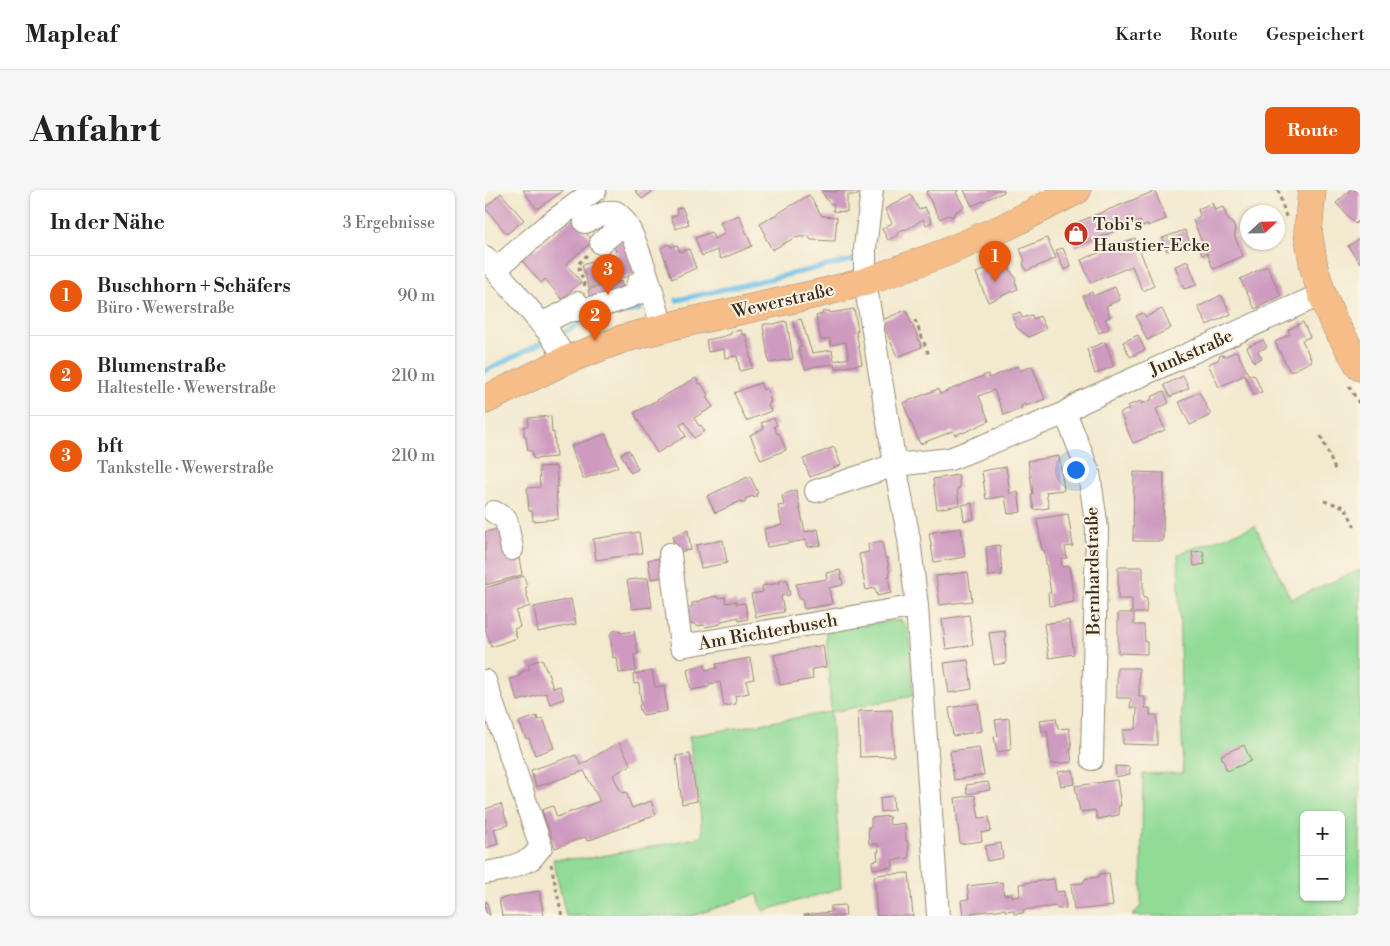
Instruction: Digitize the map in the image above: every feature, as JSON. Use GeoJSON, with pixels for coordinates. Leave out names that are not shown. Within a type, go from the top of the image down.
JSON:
{"type":"FeatureCollection","features":[{"type":"Feature","properties":{"kind":"main road","name":"Wewerstraße"},"geometry":{"type":"LineString","coordinates":[[485,400],[553,341],[622,340],[662,328],[865,282],[1005,227],[1077,190]]}},
{"type":"Feature","properties":{"kind":"main road"},"geometry":{"type":"LineString","coordinates":[[1312,190],[1308,232],[1314,268],[1333,321],[1360,367]]}},
{"type":"Feature","properties":{"kind":"street"},"geometry":{"type":"LineString","coordinates":[[595,190],[545,227],[490,263],[553,341],[567,312],[588,295],[625,284],[633,283],[651,286]]}},
{"type":"Feature","properties":{"kind":"street"},"geometry":{"type":"LineString","coordinates":[[872,190],[865,248],[865,282],[909,539],[917,606],[938,916]]}},
{"type":"Feature","properties":{"kind":"street"},"geometry":{"type":"LineString","coordinates":[[585,222],[612,212],[616,213],[625,223],[634,239],[651,286],[662,328]]}},
{"type":"Feature","properties":{"kind":"street"},"geometry":{"type":"LineString","coordinates":[[601,243],[625,223]]}},
{"type":"Feature","properties":{"kind":"street"},"geometry":{"type":"LineString","coordinates":[[567,312],[587,309],[627,297],[651,286]]}},
{"type":"Feature","properties":{"kind":"street","name":"Junkstraße"},"geometry":{"type":"LineString","coordinates":[[1061,415],[1082,402],[1322,294]]}},
{"type":"Feature","properties":{"kind":"street"},"geometry":{"type":"LineString","coordinates":[[815,491],[895,465],[950,459],[1061,415]]}},
{"type":"Feature","properties":{"kind":"street","name":"Bernhardstraße"},"geometry":{"type":"LineString","coordinates":[[1061,415],[1069,422],[1089,473],[1097,529],[1092,759]]}},
{"type":"Feature","properties":{"kind":"street"},"geometry":{"type":"LineString","coordinates":[[494,512],[506,519],[512,549]]}},
{"type":"Feature","properties":{"kind":"street","name":"Am Richterbusch"},"geometry":{"type":"LineString","coordinates":[[670,554],[681,646],[917,606]]}},
{"type":"Feature","properties":{"kind":"street"},"geometry":{"type":"LineString","coordinates":[[485,683],[541,847],[531,859],[507,869],[485,873]]}},
{"type":"Feature","properties":{"kind":"path"},"geometry":{"type":"LineString","coordinates":[[588,295],[578,265],[601,243]]}},
{"type":"Feature","properties":{"kind":"path"},"geometry":{"type":"LineString","coordinates":[[915,320],[929,355]]}},
{"type":"Feature","properties":{"kind":"path"},"geometry":{"type":"LineString","coordinates":[[1321,436],[1336,472]]}},
{"type":"Feature","properties":{"kind":"path"},"geometry":{"type":"LineString","coordinates":[[1324,501],[1345,507],[1355,527]]}},
{"type":"Feature","properties":{"kind":"path"},"geometry":{"type":"LineString","coordinates":[[541,847],[551,863],[562,916]]}},
{"type":"Feature","properties":{"kind":"green space"},"geometry":{"type":"Polygon","coordinates":[[[1255,526],[1291,599],[1360,570],[1360,916],[1132,916],[1141,906],[1143,774],[1183,773],[1178,554],[1255,526]]]}},
{"type":"Feature","properties":{"kind":"green space"},"geometry":{"type":"Polygon","coordinates":[[[901,620],[909,632],[913,696],[831,712],[826,629],[901,620]]]}},
{"type":"Feature","properties":{"kind":"green space"},"geometry":{"type":"Polygon","coordinates":[[[831,712],[841,888],[763,911],[757,894],[692,916],[566,916],[553,859],[591,858],[702,837],[700,809],[689,736],[831,712]]]}},
{"type":"Feature","properties":{"kind":"building"},"geometry":{"type":"Polygon","coordinates":[[[523,190],[564,190],[537,209],[523,190]]]}},
{"type":"Feature","properties":{"kind":"building"},"geometry":{"type":"Polygon","coordinates":[[[635,190],[655,190],[642,199],[635,190]]]}},
{"type":"Feature","properties":{"kind":"building"},"geometry":{"type":"Polygon","coordinates":[[[836,190],[858,190],[858,195],[847,195],[847,212],[833,211],[834,204],[829,203],[821,191],[836,192],[836,190]]]}},
{"type":"Feature","properties":{"kind":"building"},"geometry":{"type":"Polygon","coordinates":[[[929,190],[959,190],[956,192],[964,207],[955,212],[953,217],[948,215],[940,219],[926,192],[929,190]]]}},
{"type":"Feature","properties":{"kind":"building"},"geometry":{"type":"Polygon","coordinates":[[[964,190],[1004,190],[1004,192],[972,206],[964,190]]]}},
{"type":"Feature","properties":{"kind":"building"},"geometry":{"type":"Polygon","coordinates":[[[1349,190],[1360,190],[1360,219],[1355,224],[1336,203],[1349,190]]]}},
{"type":"Feature","properties":{"kind":"building"},"geometry":{"type":"Polygon","coordinates":[[[1155,191],[1166,219],[1148,226],[1148,224],[1142,226],[1140,221],[1076,247],[1068,226],[1155,191]]]}},
{"type":"Feature","properties":{"kind":"building"},"geometry":{"type":"Polygon","coordinates":[[[501,193],[524,220],[507,234],[485,208],[501,193]]]}},
{"type":"Feature","properties":{"kind":"building"},"geometry":{"type":"Polygon","coordinates":[[[809,195],[822,216],[837,217],[835,241],[811,240],[808,235],[803,238],[802,236],[796,237],[772,250],[760,224],[809,195]]]}},
{"type":"Feature","properties":{"kind":"building"},"geometry":{"type":"Polygon","coordinates":[[[911,195],[919,210],[925,207],[932,222],[926,225],[923,219],[888,240],[882,229],[892,223],[885,209],[911,195]]]}},
{"type":"Feature","properties":{"kind":"building"},"geometry":{"type":"Polygon","coordinates":[[[1212,203],[1215,210],[1223,207],[1228,220],[1233,224],[1234,235],[1243,256],[1213,269],[1207,253],[1202,255],[1199,247],[1203,245],[1193,220],[1200,216],[1198,209],[1212,203]]]}},
{"type":"Feature","properties":{"kind":"building"},"geometry":{"type":"Polygon","coordinates":[[[682,207],[689,224],[676,229],[671,217],[678,214],[676,209],[682,207]]]}},
{"type":"Feature","properties":{"kind":"building"},"geometry":{"type":"Polygon","coordinates":[[[739,215],[752,246],[721,259],[717,250],[702,256],[695,238],[711,232],[714,239],[725,234],[720,223],[739,215]]]}},
{"type":"Feature","properties":{"kind":"building"},"geometry":{"type":"Polygon","coordinates":[[[573,218],[593,241],[566,264],[581,282],[562,299],[545,279],[541,283],[520,258],[533,247],[535,250],[573,218]]]}},
{"type":"Feature","properties":{"kind":"building"},"geometry":{"type":"Polygon","coordinates":[[[1185,230],[1190,243],[1167,251],[1162,238],[1185,230]]]}},
{"type":"Feature","properties":{"kind":"building"},"geometry":{"type":"Polygon","coordinates":[[[1047,238],[1056,258],[1026,271],[1023,262],[1025,261],[1020,249],[1047,238]]]}},
{"type":"Feature","properties":{"kind":"building"},"geometry":{"type":"Polygon","coordinates":[[[1135,238],[1154,286],[1143,291],[1132,266],[1091,283],[1081,260],[1135,238]]]}},
{"type":"Feature","properties":{"kind":"building"},"geometry":{"type":"Polygon","coordinates":[[[1360,238],[1360,263],[1348,246],[1360,238]]]}},
{"type":"Feature","properties":{"kind":"building"},"geometry":{"type":"Polygon","coordinates":[[[625,240],[635,274],[589,288],[582,265],[617,255],[613,243],[625,240]]]}},
{"type":"Feature","properties":{"kind":"building"},"geometry":{"type":"Polygon","coordinates":[[[669,244],[671,247],[677,245],[680,252],[689,249],[696,268],[672,278],[661,248],[669,244]]]}},
{"type":"Feature","properties":{"kind":"building"},"geometry":{"type":"Polygon","coordinates":[[[1063,248],[1071,267],[1064,270],[1056,250],[1063,248]]]}},
{"type":"Feature","properties":{"kind":"building"},"geometry":{"type":"Polygon","coordinates":[[[1006,260],[1014,275],[1018,289],[988,302],[976,273],[1006,260]]]}},
{"type":"Feature","properties":{"kind":"building"},"geometry":{"type":"Polygon","coordinates":[[[1188,261],[1197,285],[1184,289],[1175,266],[1188,261]]]}},
{"type":"Feature","properties":{"kind":"building"},"geometry":{"type":"Polygon","coordinates":[[[1267,266],[1281,296],[1255,309],[1240,279],[1267,266]]]}},
{"type":"Feature","properties":{"kind":"building"},"geometry":{"type":"Polygon","coordinates":[[[621,281],[628,306],[596,315],[588,290],[621,281]]]}},
{"type":"Feature","properties":{"kind":"building"},"geometry":{"type":"Polygon","coordinates":[[[1115,287],[1120,300],[1106,306],[1110,317],[1105,319],[1109,329],[1099,333],[1083,296],[1092,292],[1093,296],[1115,287]]]}},
{"type":"Feature","properties":{"kind":"building"},"geometry":{"type":"Polygon","coordinates":[[[1221,295],[1231,314],[1207,325],[1198,307],[1221,295]]]}},
{"type":"Feature","properties":{"kind":"building"},"geometry":{"type":"Polygon","coordinates":[[[854,309],[862,364],[835,369],[834,364],[805,369],[798,347],[801,346],[793,321],[801,319],[812,353],[832,350],[834,361],[849,358],[846,342],[831,345],[830,338],[821,340],[816,316],[823,314],[822,312],[830,311],[830,313],[854,309]]]}},
{"type":"Feature","properties":{"kind":"building"},"geometry":{"type":"Polygon","coordinates":[[[1162,309],[1171,328],[1147,340],[1136,316],[1143,313],[1146,317],[1162,309]]]}},
{"type":"Feature","properties":{"kind":"building"},"geometry":{"type":"Polygon","coordinates":[[[906,310],[922,347],[897,357],[882,320],[906,310]]]}},
{"type":"Feature","properties":{"kind":"building"},"geometry":{"type":"Polygon","coordinates":[[[1020,312],[1022,318],[1032,315],[1033,319],[1040,316],[1046,329],[1029,337],[1017,328],[1012,315],[1020,312]]]}},
{"type":"Feature","properties":{"kind":"building"},"geometry":{"type":"Polygon","coordinates":[[[787,322],[793,359],[769,363],[763,326],[764,324],[787,322]]]}},
{"type":"Feature","properties":{"kind":"building"},"geometry":{"type":"Polygon","coordinates":[[[1303,322],[1310,337],[1302,340],[1312,361],[1290,372],[1275,342],[1290,334],[1288,330],[1303,322]]]}},
{"type":"Feature","properties":{"kind":"building"},"geometry":{"type":"Polygon","coordinates":[[[741,330],[742,335],[746,334],[752,368],[740,371],[737,356],[725,358],[724,349],[708,352],[706,340],[741,330]]]}},
{"type":"Feature","properties":{"kind":"building"},"geometry":{"type":"Polygon","coordinates":[[[1138,335],[1145,350],[1130,357],[1123,342],[1138,335]]]}},
{"type":"Feature","properties":{"kind":"building"},"geometry":{"type":"Polygon","coordinates":[[[1263,340],[1267,347],[1258,351],[1262,358],[1254,362],[1247,347],[1263,340]]]}},
{"type":"Feature","properties":{"kind":"building"},"geometry":{"type":"Polygon","coordinates":[[[1105,342],[1114,366],[1095,374],[1087,349],[1105,342]]]}},
{"type":"Feature","properties":{"kind":"building"},"geometry":{"type":"Polygon","coordinates":[[[1237,351],[1248,374],[1255,376],[1262,392],[1254,395],[1245,375],[1219,387],[1208,364],[1218,360],[1220,355],[1226,356],[1237,351]]]}},
{"type":"Feature","properties":{"kind":"building"},"geometry":{"type":"Polygon","coordinates":[[[1018,366],[1020,371],[1032,366],[1045,399],[1026,406],[1025,404],[1021,406],[1022,408],[1004,415],[994,390],[979,396],[989,421],[963,433],[955,435],[953,431],[920,444],[903,403],[938,389],[940,394],[988,374],[989,378],[1018,366]]]}},
{"type":"Feature","properties":{"kind":"building"},"geometry":{"type":"Polygon","coordinates":[[[1183,376],[1189,388],[1170,397],[1164,385],[1183,376]]]}},
{"type":"Feature","properties":{"kind":"building"},"geometry":{"type":"Polygon","coordinates":[[[696,378],[699,384],[701,383],[708,395],[706,397],[713,407],[694,418],[705,431],[694,438],[685,422],[680,425],[686,436],[657,453],[634,413],[696,378]]]}},
{"type":"Feature","properties":{"kind":"building"},"geometry":{"type":"Polygon","coordinates":[[[760,383],[763,390],[766,388],[771,403],[768,404],[771,411],[746,421],[734,393],[760,383]]]}},
{"type":"Feature","properties":{"kind":"building"},"geometry":{"type":"Polygon","coordinates":[[[1164,391],[1169,403],[1156,409],[1165,430],[1133,443],[1120,413],[1129,409],[1127,406],[1141,401],[1142,404],[1164,391]]]}},
{"type":"Feature","properties":{"kind":"building"},"geometry":{"type":"Polygon","coordinates":[[[1199,392],[1211,415],[1190,425],[1179,402],[1199,392]]]}},
{"type":"Feature","properties":{"kind":"building"},"geometry":{"type":"Polygon","coordinates":[[[551,416],[556,457],[533,459],[532,451],[528,451],[526,436],[524,436],[524,426],[528,426],[528,418],[551,416]]]}},
{"type":"Feature","properties":{"kind":"building"},"geometry":{"type":"Polygon","coordinates":[[[774,418],[777,425],[774,426],[777,434],[779,433],[786,450],[761,460],[750,435],[764,429],[761,423],[774,418]]]}},
{"type":"Feature","properties":{"kind":"building"},"geometry":{"type":"Polygon","coordinates":[[[606,434],[618,467],[583,479],[571,446],[606,434]]]}},
{"type":"Feature","properties":{"kind":"building"},"geometry":{"type":"Polygon","coordinates":[[[834,447],[841,465],[810,477],[803,459],[834,447]]]}},
{"type":"Feature","properties":{"kind":"building"},"geometry":{"type":"Polygon","coordinates":[[[629,450],[638,469],[631,473],[621,454],[629,450]]]}},
{"type":"Feature","properties":{"kind":"building"},"geometry":{"type":"Polygon","coordinates":[[[1059,456],[1064,490],[1046,492],[1049,508],[1034,510],[1028,461],[1059,456]]]}},
{"type":"Feature","properties":{"kind":"building"},"geometry":{"type":"Polygon","coordinates":[[[556,466],[558,519],[533,521],[532,511],[529,511],[527,488],[540,487],[539,467],[556,466]]]}},
{"type":"Feature","properties":{"kind":"building"},"geometry":{"type":"Polygon","coordinates":[[[1006,467],[1010,493],[1018,492],[1021,512],[1008,514],[1005,496],[986,499],[982,471],[1006,467]]]}},
{"type":"Feature","properties":{"kind":"building"},"geometry":{"type":"Polygon","coordinates":[[[1134,472],[1164,473],[1163,541],[1133,541],[1134,472]]]}},
{"type":"Feature","properties":{"kind":"building"},"geometry":{"type":"Polygon","coordinates":[[[958,475],[960,488],[957,488],[959,505],[937,509],[933,479],[958,475]]]}},
{"type":"Feature","properties":{"kind":"building"},"geometry":{"type":"Polygon","coordinates":[[[750,476],[758,493],[756,494],[757,496],[745,499],[746,502],[742,503],[741,501],[715,513],[707,496],[750,476]]]}},
{"type":"Feature","properties":{"kind":"building"},"geometry":{"type":"Polygon","coordinates":[[[796,490],[805,532],[818,529],[821,545],[807,547],[806,540],[767,547],[764,529],[782,525],[778,506],[784,505],[782,495],[796,490]]]}},
{"type":"Feature","properties":{"kind":"building"},"geometry":{"type":"Polygon","coordinates":[[[972,503],[974,519],[964,521],[962,505],[972,503]]]}},
{"type":"Feature","properties":{"kind":"building"},"geometry":{"type":"Polygon","coordinates":[[[1068,514],[1073,546],[1065,547],[1067,558],[1061,559],[1062,567],[1069,566],[1074,602],[1049,606],[1048,593],[1051,593],[1037,519],[1068,514]]]}},
{"type":"Feature","properties":{"kind":"building"},"geometry":{"type":"Polygon","coordinates":[[[502,528],[518,552],[522,575],[485,585],[485,532],[502,528]]]}},
{"type":"Feature","properties":{"kind":"building"},"geometry":{"type":"Polygon","coordinates":[[[961,528],[965,557],[934,562],[929,533],[961,528]]]}},
{"type":"Feature","properties":{"kind":"building"},"geometry":{"type":"Polygon","coordinates":[[[688,530],[691,550],[675,552],[673,536],[688,530]]]}},
{"type":"Feature","properties":{"kind":"building"},"geometry":{"type":"Polygon","coordinates":[[[639,532],[642,553],[596,560],[593,539],[639,532]]]}},
{"type":"Feature","properties":{"kind":"building"},"geometry":{"type":"Polygon","coordinates":[[[723,540],[727,563],[701,568],[696,545],[723,540]]]}},
{"type":"Feature","properties":{"kind":"building"},"geometry":{"type":"Polygon","coordinates":[[[882,541],[885,558],[887,558],[891,593],[877,596],[875,588],[866,590],[859,554],[869,552],[868,544],[882,541]]]}},
{"type":"Feature","properties":{"kind":"building"},"geometry":{"type":"Polygon","coordinates":[[[1000,545],[1002,575],[988,576],[986,547],[1000,545]]]}},
{"type":"Feature","properties":{"kind":"building"},"geometry":{"type":"Polygon","coordinates":[[[1203,551],[1205,564],[1194,566],[1192,552],[1203,551]]]}},
{"type":"Feature","properties":{"kind":"building"},"geometry":{"type":"Polygon","coordinates":[[[663,558],[665,577],[651,579],[648,560],[663,558]]]}},
{"type":"Feature","properties":{"kind":"building"},"geometry":{"type":"Polygon","coordinates":[[[1118,567],[1143,567],[1143,598],[1147,598],[1146,613],[1134,613],[1134,625],[1144,625],[1147,654],[1118,653],[1118,613],[1132,613],[1132,599],[1118,599],[1118,567]]]}},
{"type":"Feature","properties":{"kind":"building"},"geometry":{"type":"Polygon","coordinates":[[[840,570],[843,585],[829,588],[832,604],[804,609],[802,599],[799,599],[796,584],[827,579],[826,573],[840,570]]]}},
{"type":"Feature","properties":{"kind":"building"},"geometry":{"type":"Polygon","coordinates":[[[968,572],[972,601],[940,605],[936,576],[968,572]]]}},
{"type":"Feature","properties":{"kind":"building"},"geometry":{"type":"Polygon","coordinates":[[[524,576],[530,606],[516,611],[520,627],[514,629],[517,638],[491,647],[485,628],[485,588],[524,576]]]}},
{"type":"Feature","properties":{"kind":"building"},"geometry":{"type":"Polygon","coordinates":[[[648,578],[652,607],[632,609],[627,580],[648,578]]]}},
{"type":"Feature","properties":{"kind":"building"},"geometry":{"type":"Polygon","coordinates":[[[787,580],[790,595],[781,596],[784,612],[756,617],[751,594],[763,592],[762,586],[787,580]]]}},
{"type":"Feature","properties":{"kind":"building"},"geometry":{"type":"Polygon","coordinates":[[[716,596],[719,598],[725,597],[726,603],[736,601],[736,604],[745,603],[748,619],[739,621],[738,617],[706,627],[704,625],[696,626],[695,623],[687,625],[684,608],[692,607],[692,603],[700,600],[716,596]]]}},
{"type":"Feature","properties":{"kind":"building"},"geometry":{"type":"Polygon","coordinates":[[[571,599],[576,624],[538,632],[534,607],[571,599]]]}},
{"type":"Feature","properties":{"kind":"building"},"geometry":{"type":"Polygon","coordinates":[[[969,615],[973,645],[946,649],[942,619],[969,615]]]}},
{"type":"Feature","properties":{"kind":"building"},"geometry":{"type":"Polygon","coordinates":[[[1069,620],[1074,654],[1049,658],[1044,624],[1069,620]]]}},
{"type":"Feature","properties":{"kind":"building"},"geometry":{"type":"Polygon","coordinates":[[[618,630],[621,633],[634,631],[638,654],[634,655],[636,671],[619,673],[617,657],[613,658],[610,634],[618,630]]]}},
{"type":"Feature","properties":{"kind":"building"},"geometry":{"type":"Polygon","coordinates":[[[1005,631],[1006,663],[994,665],[989,633],[1005,631]]]}},
{"type":"Feature","properties":{"kind":"building"},"geometry":{"type":"Polygon","coordinates":[[[823,645],[826,667],[812,669],[813,679],[780,685],[774,655],[823,645]]]}},
{"type":"Feature","properties":{"kind":"building"},"geometry":{"type":"Polygon","coordinates":[[[750,658],[754,679],[746,681],[749,693],[735,696],[736,704],[724,706],[720,682],[709,684],[709,687],[691,690],[687,669],[705,665],[706,670],[717,668],[716,664],[750,658]]]}},
{"type":"Feature","properties":{"kind":"building"},"geometry":{"type":"Polygon","coordinates":[[[542,659],[553,688],[560,686],[564,699],[550,704],[546,693],[518,701],[510,679],[520,676],[519,674],[530,669],[528,664],[542,659]]]}},
{"type":"Feature","properties":{"kind":"building"},"geometry":{"type":"Polygon","coordinates":[[[968,660],[972,689],[949,693],[944,663],[968,660]]]}},
{"type":"Feature","properties":{"kind":"building"},"geometry":{"type":"Polygon","coordinates":[[[1117,668],[1139,668],[1139,697],[1145,697],[1145,708],[1150,708],[1150,715],[1157,715],[1157,745],[1123,744],[1123,730],[1133,730],[1136,728],[1137,708],[1130,708],[1131,698],[1117,698],[1117,668]]]}},
{"type":"Feature","properties":{"kind":"building"},"geometry":{"type":"Polygon","coordinates":[[[652,671],[655,687],[664,686],[667,711],[643,715],[639,706],[641,703],[639,683],[634,684],[633,674],[652,671]]]}},
{"type":"Feature","properties":{"kind":"building"},"geometry":{"type":"Polygon","coordinates":[[[978,703],[982,731],[953,736],[949,708],[978,703]]]}},
{"type":"Feature","properties":{"kind":"building"},"geometry":{"type":"Polygon","coordinates":[[[892,710],[894,756],[860,757],[858,711],[892,710]]]}},
{"type":"Feature","properties":{"kind":"building"},"geometry":{"type":"Polygon","coordinates":[[[537,716],[538,720],[543,718],[554,748],[535,755],[529,738],[526,739],[519,722],[537,716]]]}},
{"type":"Feature","properties":{"kind":"building"},"geometry":{"type":"Polygon","coordinates":[[[1009,718],[1011,750],[997,752],[994,737],[998,736],[995,720],[1009,718]]]}},
{"type":"Feature","properties":{"kind":"building"},"geometry":{"type":"Polygon","coordinates":[[[1056,718],[1058,729],[1069,728],[1072,762],[1051,764],[1047,731],[1042,732],[1040,720],[1056,718]]]}},
{"type":"Feature","properties":{"kind":"building"},"geometry":{"type":"Polygon","coordinates":[[[619,742],[631,765],[613,775],[616,782],[622,793],[626,792],[632,808],[651,801],[656,815],[587,841],[585,837],[555,848],[542,810],[553,806],[557,817],[600,801],[584,771],[536,787],[531,770],[576,755],[581,765],[619,742]]]}},
{"type":"Feature","properties":{"kind":"building"},"geometry":{"type":"Polygon","coordinates":[[[1244,745],[1251,761],[1227,771],[1221,755],[1244,745]]]}},
{"type":"Feature","properties":{"kind":"building"},"geometry":{"type":"Polygon","coordinates":[[[979,747],[984,775],[954,780],[950,751],[979,747]]]}},
{"type":"Feature","properties":{"kind":"building"},"geometry":{"type":"Polygon","coordinates":[[[690,754],[697,801],[682,804],[676,756],[690,754]]]}},
{"type":"Feature","properties":{"kind":"building"},"geometry":{"type":"Polygon","coordinates":[[[1115,766],[1129,767],[1130,774],[1116,777],[1115,766]]]}},
{"type":"Feature","properties":{"kind":"building"},"geometry":{"type":"Polygon","coordinates":[[[1073,770],[1075,784],[1061,786],[1058,772],[1073,770]]]}},
{"type":"Feature","properties":{"kind":"building"},"geometry":{"type":"Polygon","coordinates":[[[1117,780],[1121,806],[1118,806],[1119,815],[1097,819],[1095,810],[1080,812],[1075,786],[1117,780]]]}},
{"type":"Feature","properties":{"kind":"building"},"geometry":{"type":"Polygon","coordinates":[[[988,782],[990,790],[967,794],[966,785],[988,782]]]}},
{"type":"Feature","properties":{"kind":"building"},"geometry":{"type":"Polygon","coordinates":[[[975,795],[979,818],[989,817],[991,831],[981,833],[982,841],[960,844],[955,798],[975,795]]]}},
{"type":"Feature","properties":{"kind":"building"},"geometry":{"type":"Polygon","coordinates":[[[893,796],[894,810],[881,812],[880,798],[893,796]]]}},
{"type":"Feature","properties":{"kind":"building"},"geometry":{"type":"Polygon","coordinates":[[[501,804],[508,825],[494,829],[498,844],[485,848],[485,809],[501,804]]]}},
{"type":"Feature","properties":{"kind":"building"},"geometry":{"type":"Polygon","coordinates":[[[889,816],[890,825],[905,823],[909,858],[892,860],[893,867],[873,869],[872,861],[878,860],[877,852],[879,852],[878,844],[869,844],[868,827],[871,827],[871,818],[889,816]]]}},
{"type":"Feature","properties":{"kind":"building"},"geometry":{"type":"Polygon","coordinates":[[[1001,843],[1003,858],[987,861],[985,846],[1001,843]]]}},
{"type":"Feature","properties":{"kind":"building"},"geometry":{"type":"Polygon","coordinates":[[[890,873],[909,873],[913,916],[877,916],[874,876],[890,873]]]}},
{"type":"Feature","properties":{"kind":"building"},"geometry":{"type":"Polygon","coordinates":[[[1109,873],[1113,906],[1074,910],[1071,884],[1083,883],[1085,879],[1109,873]]]}},
{"type":"Feature","properties":{"kind":"building"},"geometry":{"type":"Polygon","coordinates":[[[1054,879],[1056,892],[1064,891],[1066,908],[1057,909],[1057,906],[1023,910],[1023,913],[1014,914],[1014,910],[1005,911],[1005,909],[971,913],[972,915],[963,916],[961,900],[969,899],[967,886],[1002,882],[1004,895],[1012,894],[1012,897],[1020,896],[1019,884],[1054,879]]]}},
{"type":"Feature","properties":{"kind":"building"},"geometry":{"type":"Polygon","coordinates":[[[539,891],[544,916],[502,916],[499,899],[539,891]]]}},
{"type":"Feature","properties":{"kind":"building"},"geometry":{"type":"Polygon","coordinates":[[[485,902],[487,902],[490,916],[485,916],[485,902]]]}},
{"type":"Feature","properties":{"kind":"building"},"geometry":{"type":"Polygon","coordinates":[[[845,905],[846,916],[804,916],[831,912],[831,906],[845,905]]]}},
{"type":"Feature","properties":{"kind":"waterway"},"geometry":{"type":"LineString","coordinates":[[677,300],[853,260]]}},
{"type":"Feature","properties":{"kind":"waterway"},"geometry":{"type":"LineString","coordinates":[[557,336],[586,321],[640,309]]}},
{"type":"Feature","properties":{"kind":"waterway"},"geometry":{"type":"LineString","coordinates":[[485,371],[547,340]]}},
{"type":"Feature","properties":{"kind":"place","name":"Tobi's Haustier-Ecke"},"geometry":{"type":"Point","coordinates":[1076,234]}},
{"type":"Feature","properties":{"kind":"place","name":"Buschhorn + Schäfers"},"geometry":{"type":"Point","coordinates":[995,282]}},
{"type":"Feature","properties":{"kind":"place","name":"bft"},"geometry":{"type":"Point","coordinates":[608,295]}},
{"type":"Feature","properties":{"kind":"place","name":"Blumenstraße"},"geometry":{"type":"Point","coordinates":[595,341]}}]}
